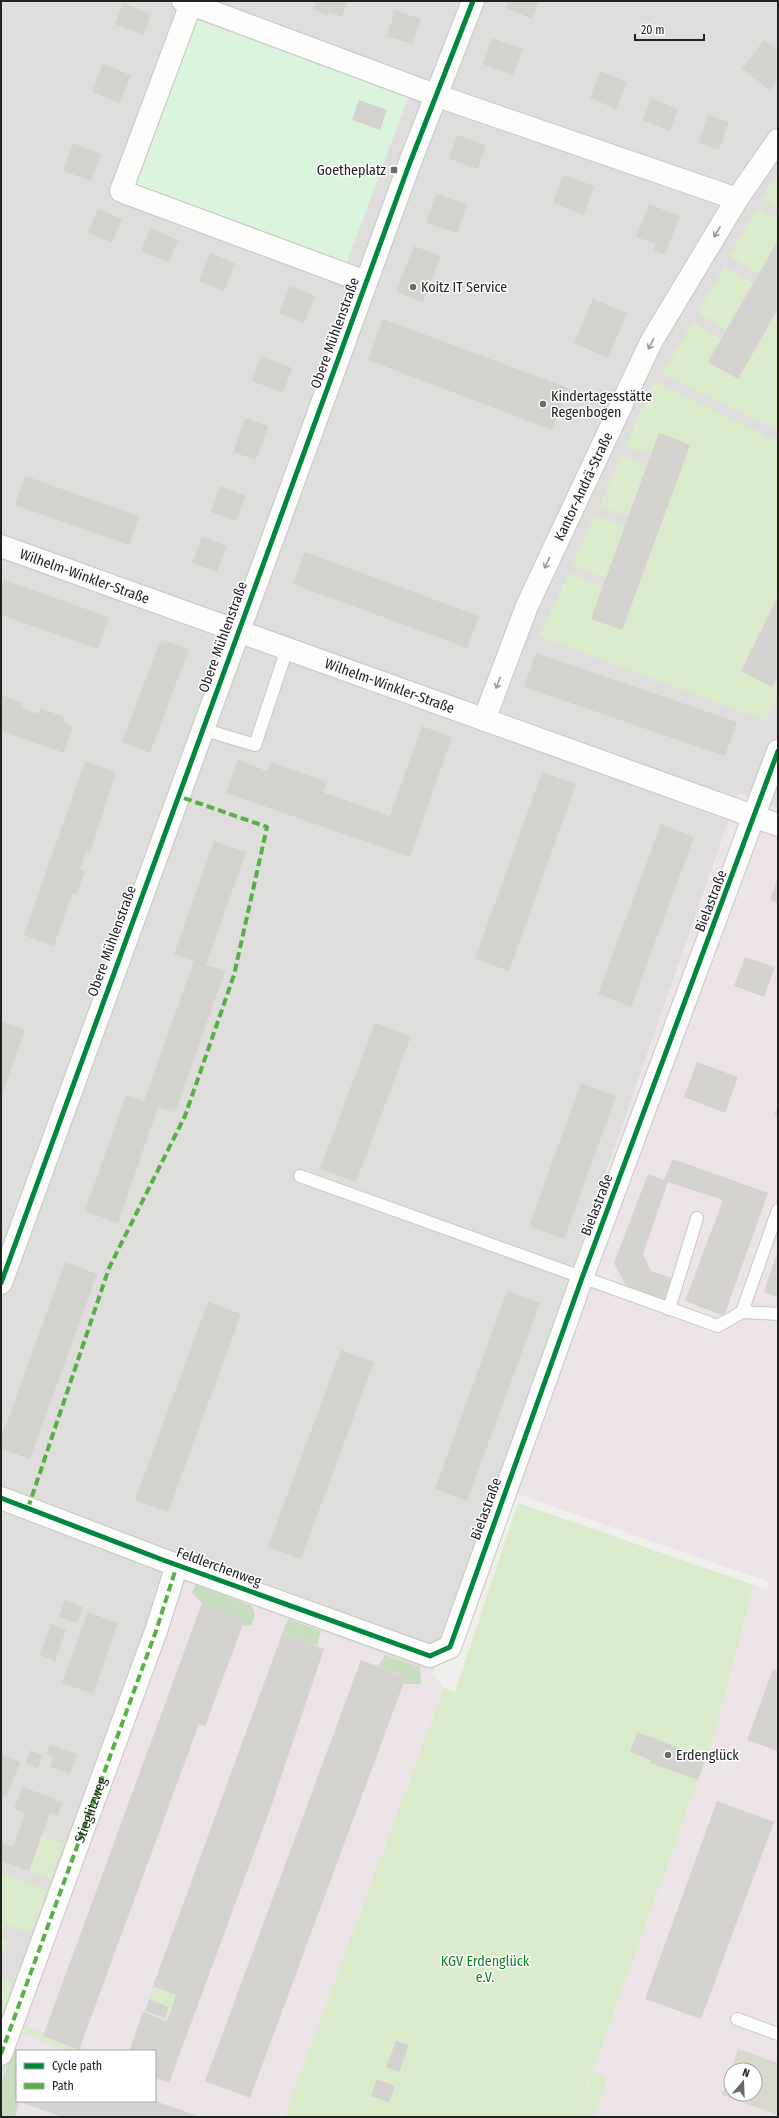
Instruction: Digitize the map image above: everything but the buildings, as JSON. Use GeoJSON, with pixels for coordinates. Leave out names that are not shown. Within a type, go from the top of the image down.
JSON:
{"type":"FeatureCollection","features":[{"type":"Feature","properties":{"kind":"street","name":"Obere Mühlenstraße"},"geometry":{"type":"LineString","coordinates":[[1,1283],[366,282],[435,95],[473,1]]}},
{"type":"Feature","properties":{"kind":"street"},"geometry":{"type":"LineString","coordinates":[[366,282],[121,191],[188,2],[435,95],[737,199]]}},
{"type":"Feature","properties":{"kind":"street","name":"Kantor-Andrä-Straße"},"geometry":{"type":"LineString","coordinates":[[484,720],[527,606],[651,342],[737,199],[778,140]]}},
{"type":"Feature","properties":{"kind":"street","name":"Wilhelm-Winkler-Straße"},"geometry":{"type":"LineString","coordinates":[[1,546],[778,825]]}},
{"type":"Feature","properties":{"kind":"street","name":"Bielastraße"},"geometry":{"type":"LineString","coordinates":[[430,1656],[450,1647],[582,1278],[778,752]]}},
{"type":"Feature","properties":{"kind":"street","name":"Feldlerchenweg"},"geometry":{"type":"LineString","coordinates":[[1,1498],[177,1565],[430,1656]]}},
{"type":"Feature","properties":{"kind":"street","name":"Stieglitzweg"},"geometry":{"type":"LineString","coordinates":[[1,2054],[156,1631],[177,1565]]}},
{"type":"Feature","properties":{"kind":"lane"},"geometry":{"type":"LineString","coordinates":[[202,729],[255,745],[287,648]]}},
{"type":"Feature","properties":{"kind":"lane"},"geometry":{"type":"LineString","coordinates":[[300,1176],[718,1326],[742,1312],[778,1314]]}},
{"type":"Feature","properties":{"kind":"lane"},"geometry":{"type":"LineString","coordinates":[[742,1312],[778,1210]]}},
{"type":"Feature","properties":{"kind":"lane"},"geometry":{"type":"LineString","coordinates":[[669,1309],[697,1218]]}},
{"type":"Feature","properties":{"kind":"lane"},"geometry":{"type":"LineString","coordinates":[[737,2019],[778,2034]]}},
{"type":"Feature","properties":{"kind":"shaded area"},"geometry":{"type":"Polygon","coordinates":[[[1,1],[778,1],[778,808],[738,794],[277,2117],[1,2117],[1,1]]]}},
{"type":"Feature","properties":{"kind":"shaded area"},"geometry":{"type":"Polygon","coordinates":[[[739,793],[778,808],[778,2117],[576,2117],[714,1736],[754,1585],[767,1589],[769,1582],[497,1487],[739,793]]]}},
{"type":"Feature","properties":{"kind":"shaded area"},"geometry":{"type":"Polygon","coordinates":[[[188,1582],[431,1671],[444,1688],[284,2117],[1,2117],[1,2086],[181,1584],[188,1582]]]}},
{"type":"Feature","properties":{"kind":"shaded area"},"geometry":{"type":"Polygon","coordinates":[[[738,2049],[778,2063],[778,2115],[742,2102],[763,2102],[763,2062],[733,2062],[738,2049]]]}},
{"type":"Feature","properties":{"kind":"green space"},"geometry":{"type":"Polygon","coordinates":[[[197,20],[408,98],[344,270],[135,189],[197,20]]]}},
{"type":"Feature","properties":{"kind":"green space"},"geometry":{"type":"Polygon","coordinates":[[[778,174],[778,209],[761,199],[778,174]]]}},
{"type":"Feature","properties":{"kind":"green space"},"geometry":{"type":"Polygon","coordinates":[[[757,208],[778,220],[778,240],[759,274],[729,256],[757,208]]]}},
{"type":"Feature","properties":{"kind":"green space"},"geometry":{"type":"Polygon","coordinates":[[[724,266],[753,283],[726,330],[698,313],[724,266]]]}},
{"type":"Feature","properties":{"kind":"green space"},"geometry":{"type":"Polygon","coordinates":[[[778,309],[778,430],[662,374],[693,322],[721,339],[708,362],[738,379],[778,309]]]}},
{"type":"Feature","properties":{"kind":"green space"},"geometry":{"type":"Polygon","coordinates":[[[654,381],[778,442],[778,596],[741,671],[772,687],[778,676],[778,694],[766,721],[539,636],[569,573],[602,587],[591,619],[623,630],[690,445],[659,433],[650,455],[626,446],[654,381]]]}},
{"type":"Feature","properties":{"kind":"green space"},"geometry":{"type":"Polygon","coordinates":[[[621,455],[647,464],[628,516],[600,506],[621,455]]]}},
{"type":"Feature","properties":{"kind":"green space"},"geometry":{"type":"Polygon","coordinates":[[[595,515],[625,526],[606,578],[572,565],[595,515]]]}},
{"type":"Feature","properties":{"kind":"green space","name":"KGV Erdenglück e.V."},"geometry":{"type":"Polygon","coordinates":[[[518,1503],[754,1585],[714,1736],[576,2117],[284,2117],[444,1688],[455,1692],[518,1503]]]}},
{"type":"Feature","properties":{"kind":"green space"},"geometry":{"type":"Polygon","coordinates":[[[195,1584],[252,1606],[255,1615],[251,1626],[243,1625],[244,1619],[202,1603],[192,1593],[195,1584]]]}},
{"type":"Feature","properties":{"kind":"green space"},"geometry":{"type":"Polygon","coordinates":[[[288,1619],[321,1631],[317,1646],[282,1634],[288,1619]]]}},
{"type":"Feature","properties":{"kind":"green space"},"geometry":{"type":"Polygon","coordinates":[[[385,1655],[420,1667],[421,1684],[404,1684],[406,1677],[378,1666],[385,1655]]]}},
{"type":"Feature","properties":{"kind":"green space"},"geometry":{"type":"Polygon","coordinates":[[[42,1836],[64,1843],[51,1879],[29,1871],[42,1836]]]}},
{"type":"Feature","properties":{"kind":"green space"},"geometry":{"type":"Polygon","coordinates":[[[1,1873],[47,1890],[31,1933],[6,1924],[2,1937],[8,1939],[4,1953],[1,1952],[1,1873]]]}},
{"type":"Feature","properties":{"kind":"green space"},"geometry":{"type":"Polygon","coordinates":[[[1,1978],[11,1981],[12,1985],[1,2017],[1,1978]]]}},
{"type":"Feature","properties":{"kind":"green space"},"geometry":{"type":"Polygon","coordinates":[[[153,1986],[176,1995],[167,2021],[143,2012],[145,2011],[165,2018],[169,2007],[149,1999],[153,1986]]]}},
{"type":"Feature","properties":{"kind":"green space"},"geometry":{"type":"Polygon","coordinates":[[[22,2025],[44,2033],[43,2037],[79,2050],[66,2050],[59,2048],[30,2035],[21,2028],[22,2025]]]}},
{"type":"Feature","properties":{"kind":"green space"},"geometry":{"type":"Polygon","coordinates":[[[81,2046],[85,2050],[79,2050],[81,2046]]]}},
{"type":"Feature","properties":{"kind":"green space"},"geometry":{"type":"Polygon","coordinates":[[[21,2049],[24,2050],[16,2050],[16,2102],[19,2102],[15,2117],[1,2117],[1,2086],[13,2050],[21,2049]]]}},
{"type":"Feature","properties":{"kind":"green space"},"geometry":{"type":"Polygon","coordinates":[[[598,2072],[607,2081],[594,2117],[577,2117],[593,2074],[598,2072]]]}},
{"type":"Feature","properties":{"kind":"marked path"},"geometry":{"type":"LineString","coordinates":[[28,1508],[109,1268],[185,1116],[234,975],[267,827],[178,796]]}},
{"type":"Feature","properties":{"kind":"marked path"},"geometry":{"type":"LineString","coordinates":[[1,2054],[156,1631],[177,1565]]}},
{"type":"Feature","properties":{"kind":"cycle path"},"geometry":{"type":"LineString","coordinates":[[1,1283],[409,165],[473,1]]}},
{"type":"Feature","properties":{"kind":"cycle path"},"geometry":{"type":"LineString","coordinates":[[1,1498],[163,1560],[430,1656],[450,1647],[582,1278],[778,751]]}},
{"type":"Feature","properties":{"kind":"place","name":"Goetheplatz"},"geometry":{"type":"Point","coordinates":[394,170]}},
{"type":"Feature","properties":{"kind":"place","name":"Koitz IT Service"},"geometry":{"type":"Point","coordinates":[413,287]}},
{"type":"Feature","properties":{"kind":"place","name":"Kindertagesstätte Regenbogen"},"geometry":{"type":"Point","coordinates":[543,404]}},
{"type":"Feature","properties":{"kind":"place","name":"Erdenglück"},"geometry":{"type":"Point","coordinates":[668,1755]}}]}
